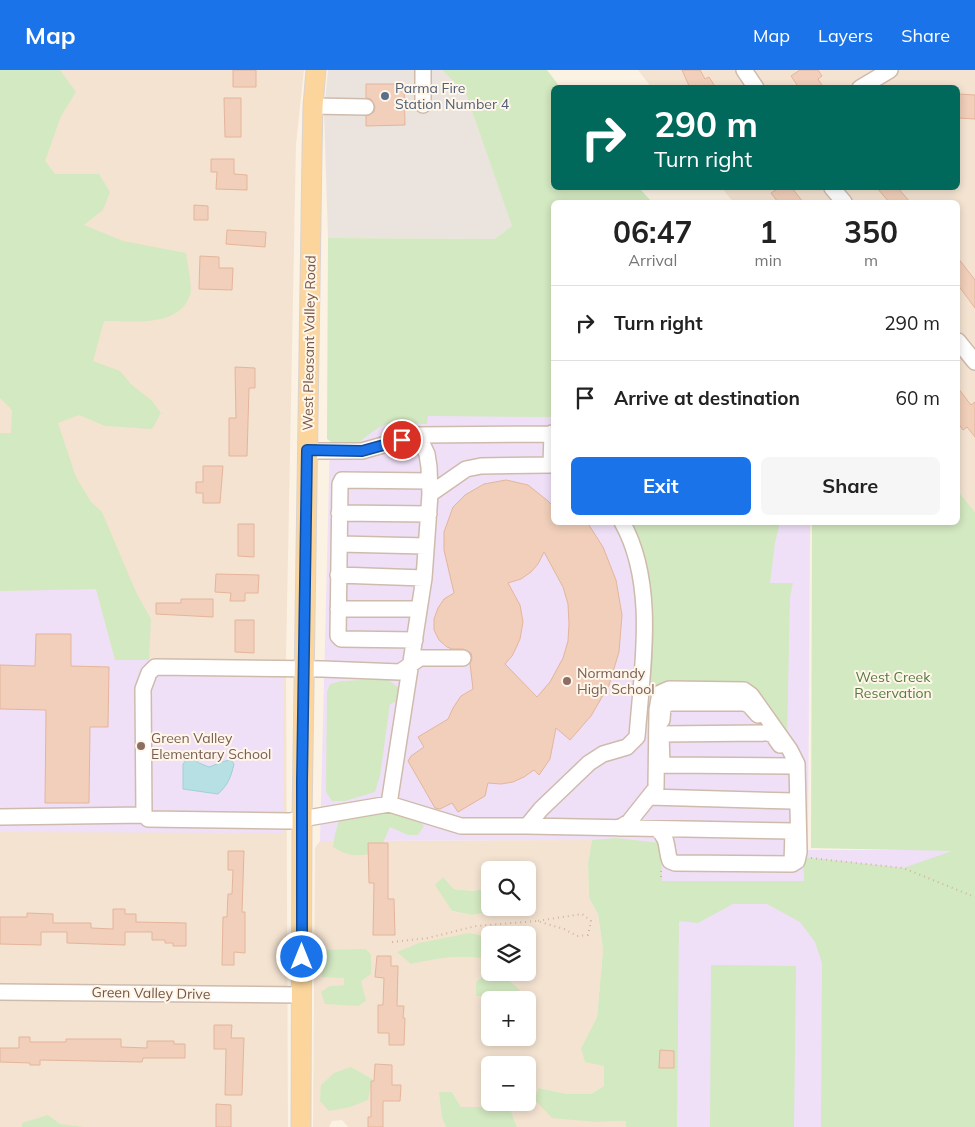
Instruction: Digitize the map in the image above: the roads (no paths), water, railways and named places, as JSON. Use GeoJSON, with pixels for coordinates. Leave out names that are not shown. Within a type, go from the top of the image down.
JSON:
{"type":"FeatureCollection","features":[{"type":"Feature","properties":{"kind":"main road","name":"West Pleasant Valley Road"},"geometry":{"type":"LineString","coordinates":[[301,1127],[302,820],[307,450],[313,106],[316,70]]}},
{"type":"Feature","properties":{"kind":"street"},"geometry":{"type":"LineString","coordinates":[[423,70],[423,105]]}},
{"type":"Feature","properties":{"kind":"street"},"geometry":{"type":"LineString","coordinates":[[744,70],[754,85]]}},
{"type":"Feature","properties":{"kind":"street"},"geometry":{"type":"LineString","coordinates":[[865,85],[890,70]]}},
{"type":"Feature","properties":{"kind":"street"},"geometry":{"type":"LineString","coordinates":[[313,106],[366,107]]}},
{"type":"Feature","properties":{"kind":"street"},"geometry":{"type":"LineString","coordinates":[[834,190],[842,200]]}},
{"type":"Feature","properties":{"kind":"street"},"geometry":{"type":"LineString","coordinates":[[960,343],[975,362]]}},
{"type":"Feature","properties":{"kind":"street"},"geometry":{"type":"LineString","coordinates":[[307,450],[362,451],[418,435],[551,433]]}},
{"type":"Feature","properties":{"kind":"street"},"geometry":{"type":"LineString","coordinates":[[389,804],[424,578],[430,487],[427,454],[418,435]]}},
{"type":"Feature","properties":{"kind":"street"},"geometry":{"type":"LineString","coordinates":[[415,640],[341,639],[338,636],[339,513],[340,484],[342,480],[430,487],[466,469],[481,466],[551,465]]}},
{"type":"Feature","properties":{"kind":"street"},"geometry":{"type":"LineString","coordinates":[[339,513],[429,514]]}},
{"type":"Feature","properties":{"kind":"street"},"geometry":{"type":"LineString","coordinates":[[527,826],[541,809],[589,763],[603,754],[626,747],[637,737],[643,662],[644,603],[637,559],[629,534],[624,525]]}},
{"type":"Feature","properties":{"kind":"street"},"geometry":{"type":"LineString","coordinates":[[339,544],[426,546]]}},
{"type":"Feature","properties":{"kind":"street"},"geometry":{"type":"LineString","coordinates":[[338,575],[424,578]]}},
{"type":"Feature","properties":{"kind":"street"},"geometry":{"type":"LineString","coordinates":[[338,609],[420,609]]}},
{"type":"Feature","properties":{"kind":"street"},"geometry":{"type":"LineString","coordinates":[[144,815],[143,689],[150,673],[155,667],[400,672],[420,658],[463,658]]}},
{"type":"Feature","properties":{"kind":"street"},"geometry":{"type":"LineString","coordinates":[[619,828],[629,822],[656,788],[657,710],[660,693],[669,689],[744,690],[756,703],[790,750],[797,764],[795,860]]}},
{"type":"Feature","properties":{"kind":"street"},"geometry":{"type":"LineString","coordinates":[[791,766],[662,765],[662,709],[666,704],[744,703],[749,705],[773,735],[791,766],[794,777],[793,831],[795,860]]}},
{"type":"Feature","properties":{"kind":"street"},"geometry":{"type":"LineString","coordinates":[[662,734],[768,733],[773,735]]}},
{"type":"Feature","properties":{"kind":"street"},"geometry":{"type":"LineString","coordinates":[[649,797],[793,801]]}},
{"type":"Feature","properties":{"kind":"street"},"geometry":{"type":"LineString","coordinates":[[0,817],[144,815],[148,819],[302,820],[389,804],[461,826],[793,831]]}},
{"type":"Feature","properties":{"kind":"street"},"geometry":{"type":"LineString","coordinates":[[657,829],[662,833],[668,844],[670,861],[675,863],[795,860]]}},
{"type":"Feature","properties":{"kind":"street","name":"Green Valley Drive"},"geometry":{"type":"LineString","coordinates":[[0,992],[302,995]]}},
{"type":"Feature","properties":{"kind":"water"},"geometry":{"type":"Polygon","coordinates":[[[192,757],[199,763],[209,767],[231,760],[234,764],[229,780],[218,794],[183,789],[183,764],[192,757]]]}},
{"type":"Feature","properties":{"kind":"place","name":"Parma Fire Station Number 4"},"geometry":{"type":"Point","coordinates":[385,96]}},
{"type":"Feature","properties":{"kind":"place","name":"Normandy High School"},"geometry":{"type":"Point","coordinates":[567,681]}},
{"type":"Feature","properties":{"kind":"place","name":"Green Valley Elementary School"},"geometry":{"type":"Point","coordinates":[141,746]}},
{"type":"Feature","properties":{"kind":"park label","name":"West Creek Reservation"},"geometry":{"type":"Point","coordinates":[893,686]}}]}
